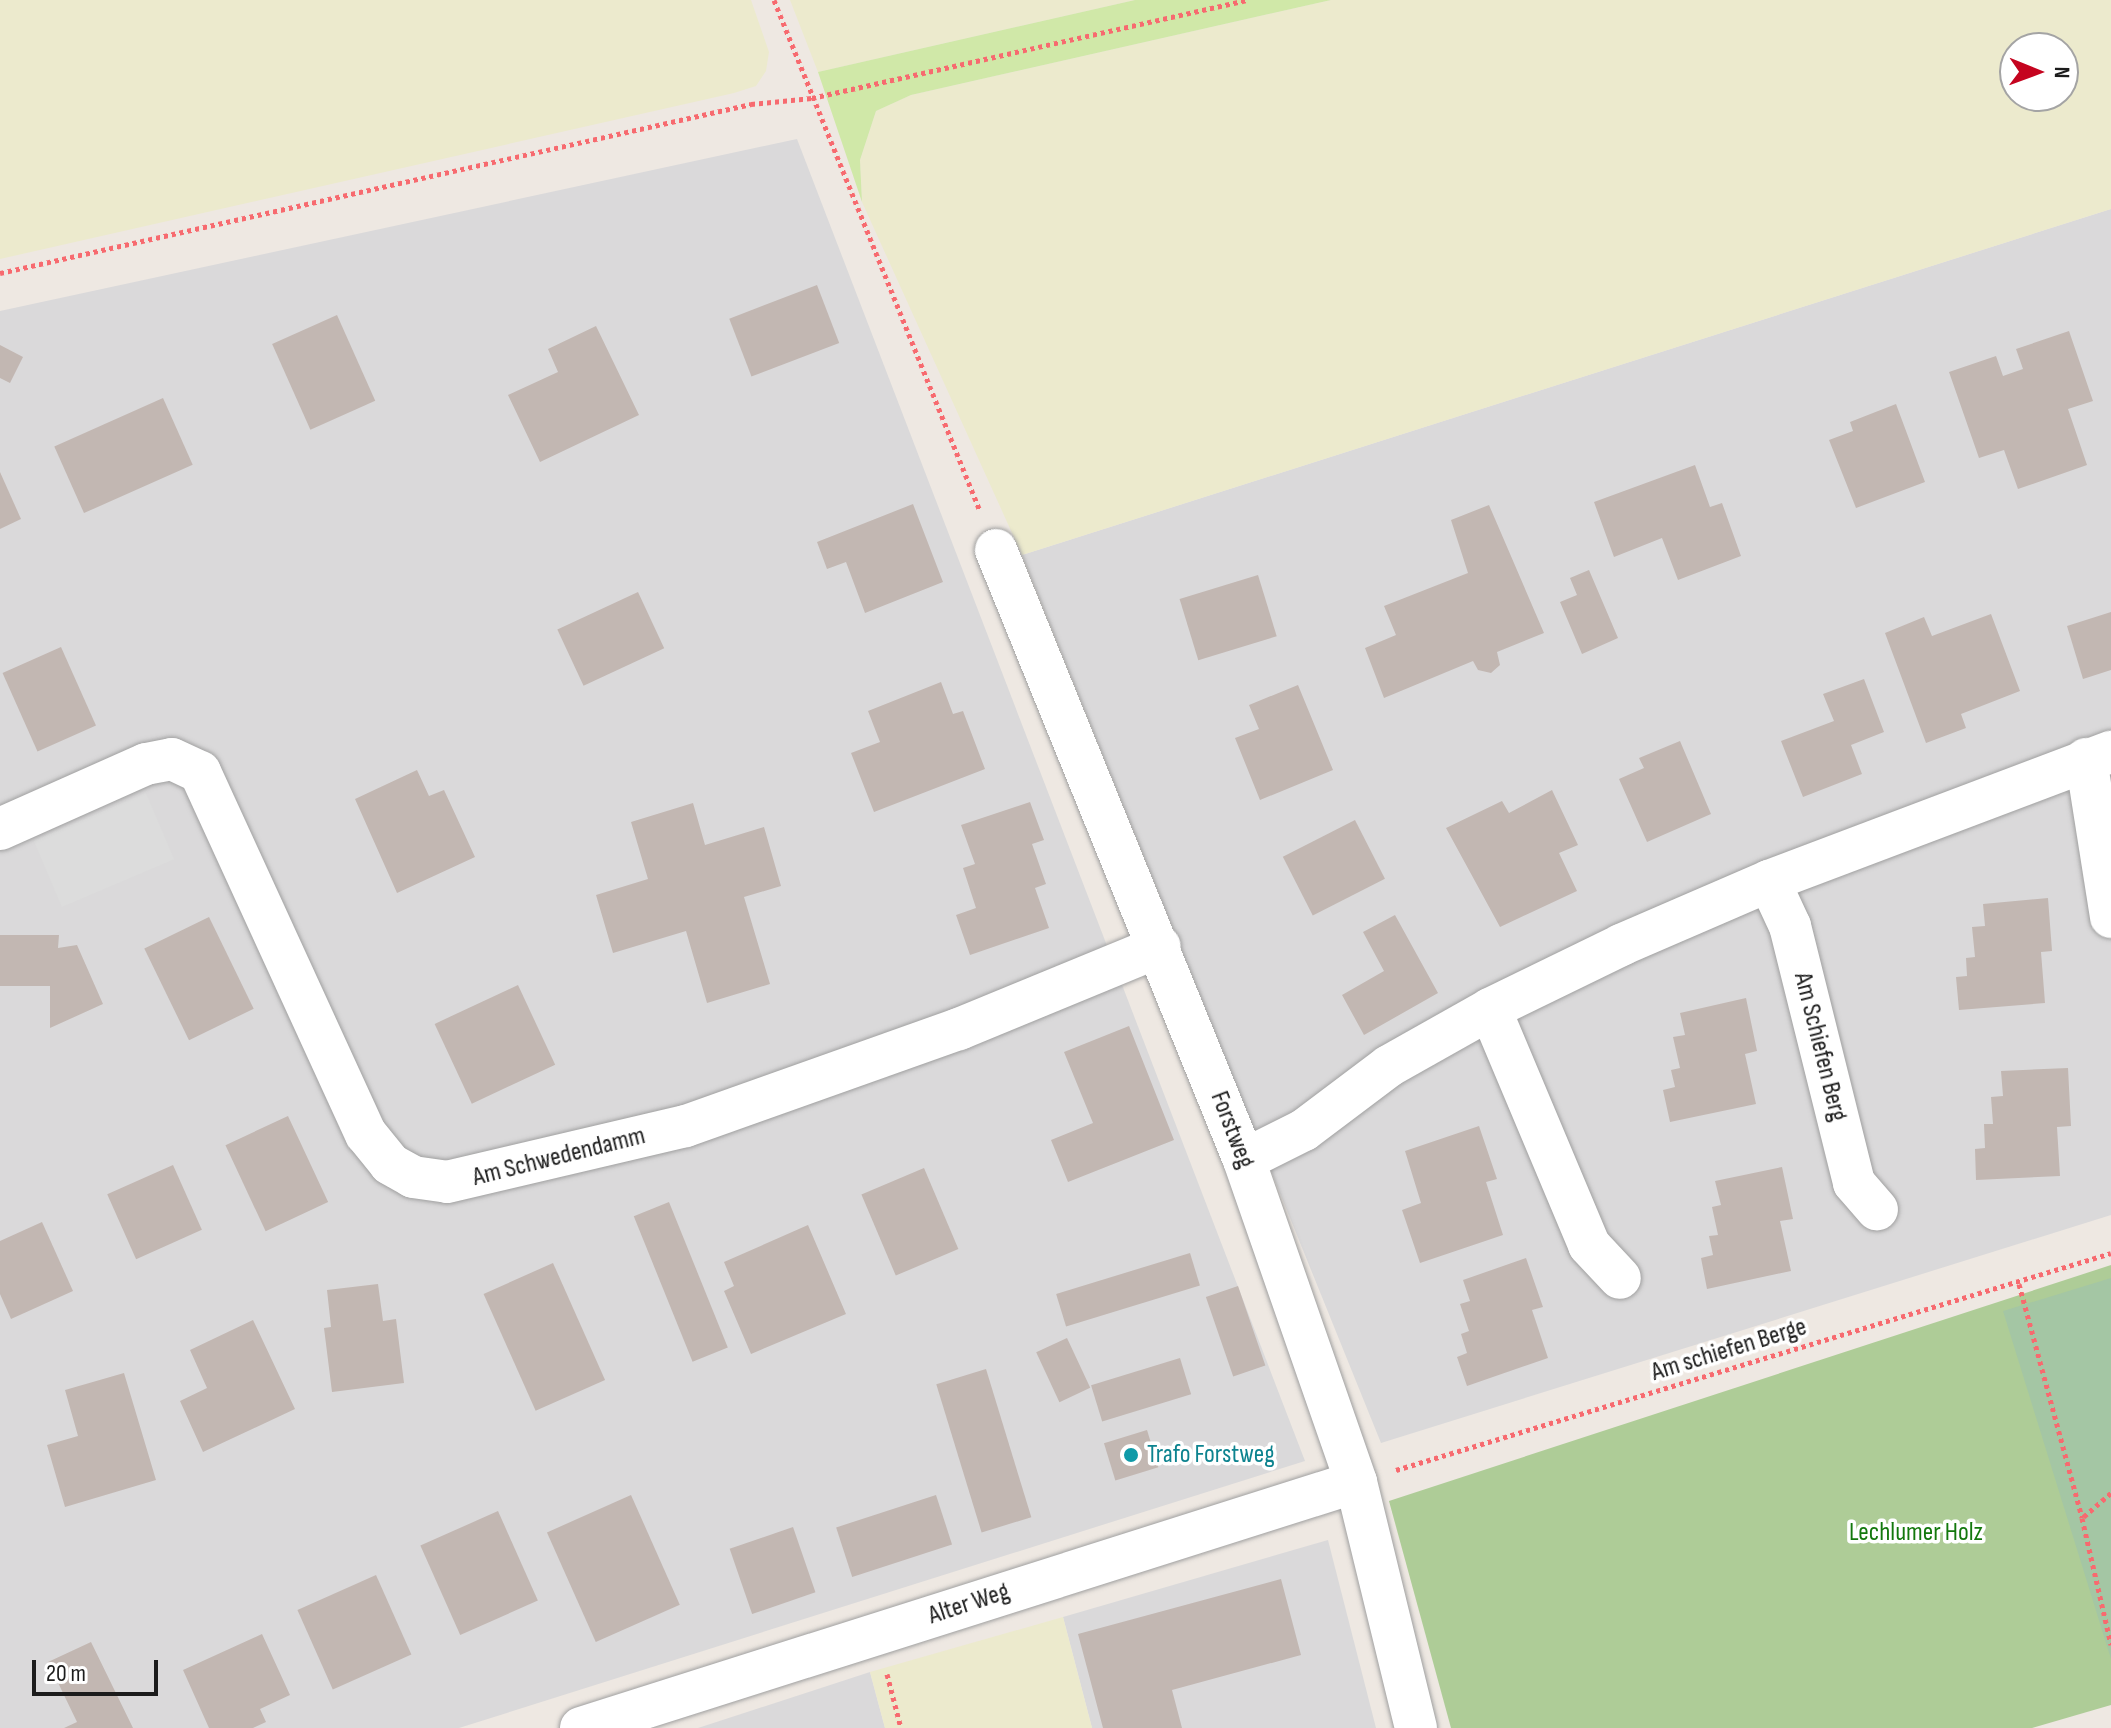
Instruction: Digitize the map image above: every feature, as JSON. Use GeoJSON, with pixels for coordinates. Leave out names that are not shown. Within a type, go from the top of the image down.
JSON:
{"type":"FeatureCollection","features":[{"type":"Feature","properties":{"kind":"street","name":"Forstweg"},"geometry":{"type":"LineString","coordinates":[[996,550],[1160,946],[1244,1160],[1356,1482],[1416,1728]]}},
{"type":"Feature","properties":{"kind":"street"},"geometry":{"type":"LineString","coordinates":[[1244,1160],[1304,1130],[1389,1066],[1490,1009],[1769,881],[2098,756],[2111,917]]}},
{"type":"Feature","properties":{"kind":"street","name":"Am Schwedendamm"},"geometry":{"type":"LineString","coordinates":[[0,829],[146,764],[172,759],[200,772],[366,1134],[390,1164],[413,1177],[447,1182],[481,1178],[686,1126],[959,1029],[1160,946]]}},
{"type":"Feature","properties":{"kind":"street","name":"Am Schiefen Berg"},"geometry":{"type":"LineString","coordinates":[[1769,881],[1790,926],[1854,1183],[1877,1209]]}},
{"type":"Feature","properties":{"kind":"street"},"geometry":{"type":"LineString","coordinates":[[1490,1009],[1589,1245],[1620,1278]]}},
{"type":"Feature","properties":{"kind":"street","name":"Alter Weg"},"geometry":{"type":"LineString","coordinates":[[581,1728],[1356,1482]]}},
{"type":"Feature","properties":{"kind":"path"},"geometry":{"type":"LineString","coordinates":[[774,0],[996,550]]}},
{"type":"Feature","properties":{"kind":"path"},"geometry":{"type":"LineString","coordinates":[[0,273],[751,104],[812,98],[1248,0]]}},
{"type":"Feature","properties":{"kind":"path","name":"Am schiefen Berge"},"geometry":{"type":"LineString","coordinates":[[1356,1482],[2019,1284],[2111,1253]]}},
{"type":"Feature","properties":{"kind":"path"},"geometry":{"type":"LineString","coordinates":[[2019,1284],[2082,1518],[2111,1645]]}},
{"type":"Feature","properties":{"kind":"path"},"geometry":{"type":"LineString","coordinates":[[2082,1518],[2111,1493]]}},
{"type":"Feature","properties":{"kind":"path"},"geometry":{"type":"LineString","coordinates":[[877,1634],[901,1728]]}},
{"type":"Feature","properties":{"kind":"shaded area"},"geometry":{"type":"Polygon","coordinates":[[[0,0],[751,0],[769,52],[766,71],[756,86],[734,93],[0,259],[0,0]]]}},
{"type":"Feature","properties":{"kind":"shaded area"},"geometry":{"type":"Polygon","coordinates":[[[790,0],[1135,0],[818,72],[790,0]]]}},
{"type":"Feature","properties":{"kind":"shaded area"},"geometry":{"type":"Polygon","coordinates":[[[1331,0],[2111,0],[2111,209],[1022,555],[862,202],[860,160],[876,111],[911,95],[1331,0]]]}},
{"type":"Feature","properties":{"kind":"shaded area"},"geometry":{"type":"Polygon","coordinates":[[[797,139],[1305,1461],[459,1728],[0,1728],[0,311],[797,139]]]}},
{"type":"Feature","properties":{"kind":"shaded area"},"geometry":{"type":"Polygon","coordinates":[[[2111,209],[2111,1215],[1381,1443],[1022,555],[2111,209]]]}},
{"type":"Feature","properties":{"kind":"shaded area"},"geometry":{"type":"Polygon","coordinates":[[[146,793],[174,859],[62,907],[34,841],[146,793]]]}},
{"type":"Feature","properties":{"kind":"shaded area"},"geometry":{"type":"Polygon","coordinates":[[[1328,1540],[1376,1728],[1092,1728],[1063,1617],[1328,1540]]]}},
{"type":"Feature","properties":{"kind":"shaded area"},"geometry":{"type":"Polygon","coordinates":[[[1063,1617],[1092,1728],[885,1728],[870,1672],[1063,1617]]]}},
{"type":"Feature","properties":{"kind":"shaded area"},"geometry":{"type":"Polygon","coordinates":[[[870,1672],[885,1728],[698,1728],[870,1672]]]}},
{"type":"Feature","properties":{"kind":"green space"},"geometry":{"type":"Polygon","coordinates":[[[1135,0],[1331,0],[911,95],[876,111],[860,160],[862,202],[818,72],[1135,0]]]}},
{"type":"Feature","properties":{"kind":"green space","name":"Lechlumer Holz"},"geometry":{"type":"Polygon","coordinates":[[[2111,1265],[2111,1705],[2032,1728],[1451,1728],[1389,1501],[2111,1265]]]}},
{"type":"Feature","properties":{"kind":"green space"},"geometry":{"type":"Polygon","coordinates":[[[2111,1278],[2111,1659],[2003,1311],[2111,1278]]]}},
{"type":"Feature","properties":{"kind":"building"},"geometry":{"type":"Polygon","coordinates":[[[817,285],[839,343],[751,377],[729,319],[817,285]]]}},
{"type":"Feature","properties":{"kind":"building"},"geometry":{"type":"Polygon","coordinates":[[[337,315],[375,401],[310,430],[272,344],[337,315]]]}},
{"type":"Feature","properties":{"kind":"building"},"geometry":{"type":"Polygon","coordinates":[[[596,326],[639,415],[540,462],[508,395],[558,372],[548,349],[596,326]]]}},
{"type":"Feature","properties":{"kind":"building"},"geometry":{"type":"Polygon","coordinates":[[[2069,331],[2093,401],[2068,409],[2087,465],[2018,489],[2004,450],[1979,458],[1949,372],[1996,356],[2003,376],[2023,369],[2016,349],[2069,331]]]}},
{"type":"Feature","properties":{"kind":"building"},"geometry":{"type":"Polygon","coordinates":[[[0,345],[23,357],[10,383],[0,378],[0,345]]]}},
{"type":"Feature","properties":{"kind":"building"},"geometry":{"type":"Polygon","coordinates":[[[163,398],[193,465],[84,513],[54,446],[163,398]]]}},
{"type":"Feature","properties":{"kind":"building"},"geometry":{"type":"Polygon","coordinates":[[[1896,404],[1925,482],[1856,508],[1829,440],[1853,431],[1850,422],[1896,404]]]}},
{"type":"Feature","properties":{"kind":"building"},"geometry":{"type":"Polygon","coordinates":[[[1695,465],[1710,507],[1722,503],[1741,556],[1678,580],[1662,538],[1614,557],[1594,502],[1695,465]]]}},
{"type":"Feature","properties":{"kind":"building"},"geometry":{"type":"Polygon","coordinates":[[[0,472],[21,519],[0,529],[0,472]]]}},
{"type":"Feature","properties":{"kind":"building"},"geometry":{"type":"Polygon","coordinates":[[[913,504],[943,582],[865,613],[846,562],[827,569],[817,542],[913,504]]]}},
{"type":"Feature","properties":{"kind":"building"},"geometry":{"type":"Polygon","coordinates":[[[1489,505],[1544,633],[1497,652],[1500,665],[1491,673],[1478,670],[1473,661],[1384,698],[1365,648],[1396,635],[1384,606],[1468,573],[1451,520],[1489,505]]]}},
{"type":"Feature","properties":{"kind":"building"},"geometry":{"type":"Polygon","coordinates":[[[1589,570],[1618,638],[1582,654],[1560,602],[1577,595],[1570,578],[1589,570]]]}},
{"type":"Feature","properties":{"kind":"building"},"geometry":{"type":"Polygon","coordinates":[[[1258,575],[1277,636],[1198,660],[1180,599],[1258,575]]]}},
{"type":"Feature","properties":{"kind":"building"},"geometry":{"type":"Polygon","coordinates":[[[638,592],[664,648],[584,686],[557,630],[638,592]]]}},
{"type":"Feature","properties":{"kind":"building"},"geometry":{"type":"Polygon","coordinates":[[[2111,612],[2111,670],[2083,679],[2067,626],[2111,612]]]}},
{"type":"Feature","properties":{"kind":"building"},"geometry":{"type":"Polygon","coordinates":[[[1991,614],[2020,691],[1961,714],[1966,728],[1926,743],[1885,633],[1924,617],[1932,636],[1991,614]]]}},
{"type":"Feature","properties":{"kind":"building"},"geometry":{"type":"Polygon","coordinates":[[[61,647],[96,726],[38,752],[3,673],[61,647]]]}},
{"type":"Feature","properties":{"kind":"building"},"geometry":{"type":"Polygon","coordinates":[[[1864,679],[1884,732],[1851,745],[1862,774],[1803,797],[1781,741],[1834,721],[1823,694],[1864,679]]]}},
{"type":"Feature","properties":{"kind":"building"},"geometry":{"type":"Polygon","coordinates":[[[941,682],[953,714],[963,711],[985,769],[874,812],[851,753],[880,742],[868,711],[941,682]]]}},
{"type":"Feature","properties":{"kind":"building"},"geometry":{"type":"Polygon","coordinates":[[[1298,685],[1333,770],[1260,800],[1235,738],[1259,729],[1249,705],[1298,685]]]}},
{"type":"Feature","properties":{"kind":"building"},"geometry":{"type":"Polygon","coordinates":[[[1680,741],[1711,814],[1647,842],[1619,779],[1644,768],[1639,758],[1680,741]]]}},
{"type":"Feature","properties":{"kind":"building"},"geometry":{"type":"Polygon","coordinates":[[[417,770],[429,796],[444,790],[475,857],[397,893],[355,799],[417,770]]]}},
{"type":"Feature","properties":{"kind":"building"},"geometry":{"type":"Polygon","coordinates":[[[1552,790],[1578,845],[1559,853],[1577,891],[1500,927],[1446,828],[1502,801],[1509,813],[1552,790]]]}},
{"type":"Feature","properties":{"kind":"building"},"geometry":{"type":"Polygon","coordinates":[[[1030,802],[1044,840],[1032,844],[1046,884],[1035,888],[1049,928],[970,955],[956,915],[976,908],[963,868],[975,864],[961,825],[1030,802]]]}},
{"type":"Feature","properties":{"kind":"building"},"geometry":{"type":"Polygon","coordinates":[[[693,803],[705,845],[764,827],[781,886],[744,897],[770,984],[707,1003],[686,931],[613,953],[596,895],[648,879],[631,822],[693,803]]]}},
{"type":"Feature","properties":{"kind":"building"},"geometry":{"type":"Polygon","coordinates":[[[1355,820],[1385,879],[1313,916],[1283,857],[1355,820]]]}},
{"type":"Feature","properties":{"kind":"building"},"geometry":{"type":"Polygon","coordinates":[[[2048,898],[2052,951],[2041,952],[2045,1003],[1959,1010],[1956,977],[1967,976],[1966,958],[1975,957],[1972,927],[1985,926],[1983,904],[2048,898]]]}},
{"type":"Feature","properties":{"kind":"building"},"geometry":{"type":"Polygon","coordinates":[[[1395,915],[1438,993],[1364,1035],[1342,995],[1384,971],[1363,932],[1395,915]]]}},
{"type":"Feature","properties":{"kind":"building"},"geometry":{"type":"Polygon","coordinates":[[[209,917],[254,1009],[189,1040],[144,949],[209,917]]]}},
{"type":"Feature","properties":{"kind":"building"},"geometry":{"type":"Polygon","coordinates":[[[0,935],[59,935],[58,948],[77,945],[103,1004],[50,1028],[50,986],[0,986],[0,935]]]}},
{"type":"Feature","properties":{"kind":"building"},"geometry":{"type":"Polygon","coordinates":[[[518,985],[555,1065],[472,1104],[435,1024],[518,985]]]}},
{"type":"Feature","properties":{"kind":"building"},"geometry":{"type":"Polygon","coordinates":[[[1746,998],[1757,1051],[1745,1054],[1756,1104],[1670,1122],[1663,1090],[1675,1087],[1671,1070],[1680,1068],[1673,1037],[1685,1035],[1680,1013],[1746,998]]]}},
{"type":"Feature","properties":{"kind":"building"},"geometry":{"type":"Polygon","coordinates":[[[1129,1026],[1174,1140],[1068,1182],[1051,1140],[1093,1123],[1064,1052],[1129,1026]]]}},
{"type":"Feature","properties":{"kind":"building"},"geometry":{"type":"Polygon","coordinates":[[[2068,1068],[2071,1126],[2057,1127],[2060,1176],[1976,1180],[1975,1149],[1985,1148],[1984,1124],[1993,1124],[1991,1097],[2003,1096],[2001,1071],[2068,1068]]]}},
{"type":"Feature","properties":{"kind":"building"},"geometry":{"type":"Polygon","coordinates":[[[288,1116],[328,1202],[266,1231],[225,1145],[288,1116]]]}},
{"type":"Feature","properties":{"kind":"building"},"geometry":{"type":"Polygon","coordinates":[[[1479,1126],[1497,1179],[1486,1182],[1503,1235],[1420,1263],[1402,1210],[1421,1203],[1405,1151],[1479,1126]]]}},
{"type":"Feature","properties":{"kind":"building"},"geometry":{"type":"Polygon","coordinates":[[[173,1165],[202,1230],[136,1259],[107,1194],[173,1165]]]}},
{"type":"Feature","properties":{"kind":"building"},"geometry":{"type":"Polygon","coordinates":[[[1782,1167],[1793,1219],[1780,1221],[1791,1271],[1707,1289],[1701,1258],[1713,1255],[1709,1236],[1718,1235],[1712,1207],[1721,1205],[1715,1181],[1782,1167]]]}},
{"type":"Feature","properties":{"kind":"building"},"geometry":{"type":"Polygon","coordinates":[[[924,1168],[958,1249],[896,1276],[861,1195],[924,1168]]]}},
{"type":"Feature","properties":{"kind":"building"},"geometry":{"type":"Polygon","coordinates":[[[669,1202],[728,1348],[693,1362],[634,1216],[669,1202]]]}},
{"type":"Feature","properties":{"kind":"building"},"geometry":{"type":"Polygon","coordinates":[[[42,1222],[73,1291],[11,1319],[0,1294],[0,1241],[42,1222]]]}},
{"type":"Feature","properties":{"kind":"building"},"geometry":{"type":"Polygon","coordinates":[[[808,1225],[846,1314],[751,1354],[724,1291],[734,1286],[724,1262],[808,1225]]]}},
{"type":"Feature","properties":{"kind":"building"},"geometry":{"type":"Polygon","coordinates":[[[1190,1253],[1200,1286],[1066,1326],[1056,1294],[1190,1253]]]}},
{"type":"Feature","properties":{"kind":"building"},"geometry":{"type":"Polygon","coordinates":[[[1526,1258],[1543,1307],[1532,1310],[1548,1358],[1467,1386],[1457,1357],[1467,1353],[1461,1334],[1469,1331],[1460,1304],[1470,1301],[1463,1280],[1526,1258]]]}},
{"type":"Feature","properties":{"kind":"building"},"geometry":{"type":"Polygon","coordinates":[[[553,1263],[605,1380],[536,1411],[484,1294],[553,1263]]]}},
{"type":"Feature","properties":{"kind":"building"},"geometry":{"type":"Polygon","coordinates":[[[378,1284],[383,1321],[396,1319],[404,1383],[332,1392],[324,1328],[331,1327],[327,1290],[378,1284]]]}},
{"type":"Feature","properties":{"kind":"building"},"geometry":{"type":"Polygon","coordinates":[[[1238,1286],[1265,1365],[1233,1376],[1206,1297],[1238,1286]]]}},
{"type":"Feature","properties":{"kind":"building"},"geometry":{"type":"Polygon","coordinates":[[[253,1320],[295,1409],[203,1452],[180,1401],[207,1388],[190,1350],[253,1320]]]}},
{"type":"Feature","properties":{"kind":"building"},"geometry":{"type":"Polygon","coordinates":[[[1067,1338],[1090,1388],[1059,1402],[1036,1352],[1067,1338]]]}},
{"type":"Feature","properties":{"kind":"building"},"geometry":{"type":"Polygon","coordinates":[[[1180,1358],[1191,1394],[1102,1422],[1091,1385],[1180,1358]]]}},
{"type":"Feature","properties":{"kind":"building"},"geometry":{"type":"Polygon","coordinates":[[[986,1369],[1031,1517],[982,1532],[936,1384],[986,1369]]]}},
{"type":"Feature","properties":{"kind":"building"},"geometry":{"type":"Polygon","coordinates":[[[124,1373],[156,1480],[65,1507],[47,1445],[78,1436],[65,1390],[124,1373]]]}},
{"type":"Feature","properties":{"kind":"building","name":"Trafo Forstweg"},"geometry":{"type":"Polygon","coordinates":[[[1147,1430],[1158,1467],[1115,1480],[1104,1443],[1147,1430]]]}},
{"type":"Feature","properties":{"kind":"building"},"geometry":{"type":"Polygon","coordinates":[[[631,1495],[680,1605],[596,1642],[547,1532],[631,1495]]]}},
{"type":"Feature","properties":{"kind":"building"},"geometry":{"type":"Polygon","coordinates":[[[936,1495],[952,1544],[852,1577],[836,1527],[936,1495]]]}},
{"type":"Feature","properties":{"kind":"building"},"geometry":{"type":"Polygon","coordinates":[[[498,1511],[538,1601],[460,1635],[420,1546],[498,1511]]]}},
{"type":"Feature","properties":{"kind":"building"},"geometry":{"type":"Polygon","coordinates":[[[793,1527],[815,1592],[752,1614],[730,1549],[793,1527]]]}},
{"type":"Feature","properties":{"kind":"building"},"geometry":{"type":"Polygon","coordinates":[[[376,1575],[411,1654],[333,1689],[297,1610],[376,1575]]]}},
{"type":"Feature","properties":{"kind":"building"},"geometry":{"type":"Polygon","coordinates":[[[1281,1579],[1301,1655],[1172,1690],[1182,1728],[1103,1728],[1078,1634],[1281,1579]]]}},
{"type":"Feature","properties":{"kind":"building"},"geometry":{"type":"Polygon","coordinates":[[[262,1634],[290,1695],[260,1709],[266,1722],[253,1728],[209,1728],[183,1670],[262,1634]]]}},
{"type":"Feature","properties":{"kind":"building"},"geometry":{"type":"Polygon","coordinates":[[[91,1642],[133,1728],[64,1728],[77,1722],[48,1662],[91,1642]]]}},
{"type":"Feature","properties":{"kind":"place","name":"Trafo Forstweg"},"geometry":{"type":"Point","coordinates":[1131,1455]}}]}
